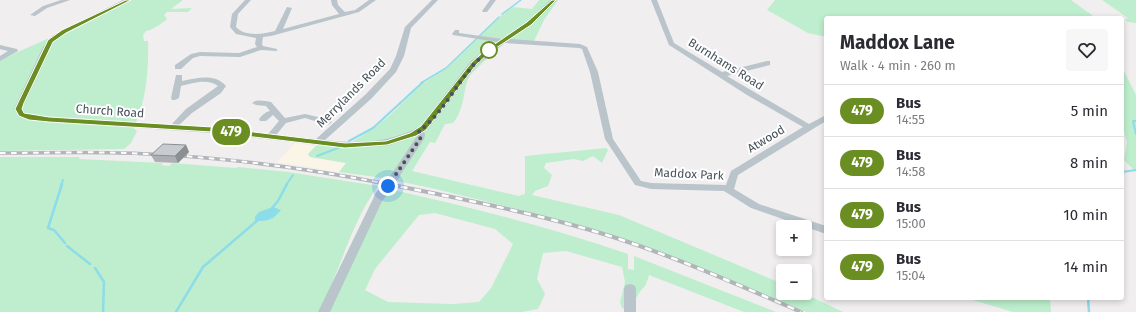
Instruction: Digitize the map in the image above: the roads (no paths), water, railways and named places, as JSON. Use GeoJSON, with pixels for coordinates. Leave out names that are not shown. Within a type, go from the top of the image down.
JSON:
{"type":"FeatureCollection","features":[{"type":"Feature","properties":{"kind":"street"},"geometry":{"type":"LineString","coordinates":[[33,15],[45,8],[67,0]]}},
{"type":"Feature","properties":{"kind":"street","name":"Church Road"},"geometry":{"type":"LineString","coordinates":[[126,0],[54,37],[47,47],[18,109],[21,115],[29,118],[212,130],[345,145],[367,145],[394,141],[419,131]]}},
{"type":"Feature","properties":{"kind":"street"},"geometry":{"type":"LineString","coordinates":[[248,0],[235,14],[233,27],[239,34],[260,36],[344,15],[359,10],[373,0]]}},
{"type":"Feature","properties":{"kind":"street"},"geometry":{"type":"LineString","coordinates":[[334,0],[335,5],[344,15]]}},
{"type":"Feature","properties":{"kind":"street","name":"Merrylands Road"},"geometry":{"type":"LineString","coordinates":[[318,142],[369,96],[393,70],[400,56],[408,27],[435,0]]}},
{"type":"Feature","properties":{"kind":"street"},"geometry":{"type":"LineString","coordinates":[[485,11],[493,0]]}},
{"type":"Feature","properties":{"kind":"street"},"geometry":{"type":"LineString","coordinates":[[324,312],[379,197],[420,139],[421,136],[419,131],[429,123],[474,63],[488,51],[529,24],[554,0]]}},
{"type":"Feature","properties":{"kind":"street","name":"Burnhams Road"},"geometry":{"type":"LineString","coordinates":[[654,0],[670,43],[809,127]]}},
{"type":"Feature","properties":{"kind":"street"},"geometry":{"type":"LineString","coordinates":[[278,32],[288,8]]}},
{"type":"Feature","properties":{"kind":"street"},"geometry":{"type":"LineString","coordinates":[[457,31],[454,34],[503,41]]}},
{"type":"Feature","properties":{"kind":"street"},"geometry":{"type":"LineString","coordinates":[[260,36],[258,44],[261,48]]}},
{"type":"Feature","properties":{"kind":"street","name":"Maddox Park"},"geometry":{"type":"LineString","coordinates":[[503,41],[580,46],[585,48],[594,72],[609,139],[638,183],[651,186],[729,189],[755,206],[824,229]]}},
{"type":"Feature","properties":{"kind":"street"},"geometry":{"type":"LineString","coordinates":[[0,48],[14,51],[0,59]]}},
{"type":"Feature","properties":{"kind":"street"},"geometry":{"type":"LineString","coordinates":[[178,67],[191,56],[200,54],[240,55],[261,48],[275,50]]}},
{"type":"Feature","properties":{"kind":"street"},"geometry":{"type":"LineString","coordinates":[[721,75],[767,63]]}},
{"type":"Feature","properties":{"kind":"street"},"geometry":{"type":"LineString","coordinates":[[172,127],[189,111],[218,91],[222,86],[218,82],[206,80],[179,81],[175,98]]}},
{"type":"Feature","properties":{"kind":"street"},"geometry":{"type":"LineString","coordinates":[[256,103],[268,104],[283,121]]}},
{"type":"Feature","properties":{"kind":"street"},"geometry":{"type":"LineString","coordinates":[[263,118],[274,112]]}},
{"type":"Feature","properties":{"kind":"street"},"geometry":{"type":"LineString","coordinates":[[270,137],[283,121],[305,116],[328,122]]}},
{"type":"Feature","properties":{"kind":"street","name":"Atwood"},"geometry":{"type":"LineString","coordinates":[[729,189],[734,172],[824,118]]}},
{"type":"Feature","properties":{"kind":"street"},"geometry":{"type":"LineString","coordinates":[[630,288],[630,312]]}},
{"type":"Feature","properties":{"kind":"water"},"geometry":{"type":"Polygon","coordinates":[[[273,207],[281,210],[270,219],[255,221],[255,217],[259,212],[273,207]]]}},
{"type":"Feature","properties":{"kind":"waterway"},"geometry":{"type":"LineString","coordinates":[[502,14],[521,0]]}},
{"type":"Feature","properties":{"kind":"waterway"},"geometry":{"type":"LineString","coordinates":[[421,83],[446,68],[499,17]]}},
{"type":"Feature","properties":{"kind":"waterway"},"geometry":{"type":"LineString","coordinates":[[349,141],[373,128],[423,82]]}},
{"type":"Feature","properties":{"kind":"waterway"},"geometry":{"type":"LineString","coordinates":[[1136,121],[1133,121],[1136,134]]}},
{"type":"Feature","properties":{"kind":"waterway"},"geometry":{"type":"LineString","coordinates":[[317,156],[338,148]]}},
{"type":"Feature","properties":{"kind":"waterway"},"geometry":{"type":"LineString","coordinates":[[1124,172],[1136,170]]}},
{"type":"Feature","properties":{"kind":"waterway"},"geometry":{"type":"LineString","coordinates":[[286,185],[293,175]]}},
{"type":"Feature","properties":{"kind":"waterway"},"geometry":{"type":"LineString","coordinates":[[61,185],[63,180]]}},
{"type":"Feature","properties":{"kind":"waterway"},"geometry":{"type":"LineString","coordinates":[[62,184],[48,228],[54,230],[65,243]]}},
{"type":"Feature","properties":{"kind":"waterway"},"geometry":{"type":"LineString","coordinates":[[272,208],[278,201],[287,184]]}},
{"type":"Feature","properties":{"kind":"waterway"},"geometry":{"type":"LineString","coordinates":[[176,312],[203,267],[258,220]]}},
{"type":"Feature","properties":{"kind":"waterway"},"geometry":{"type":"LineString","coordinates":[[67,246],[90,264]]}},
{"type":"Feature","properties":{"kind":"waterway"},"geometry":{"type":"LineString","coordinates":[[95,268],[104,282],[103,312]]}},
{"type":"Feature","properties":{"kind":"waterway"},"geometry":{"type":"LineString","coordinates":[[1088,300],[1089,312]]}},
{"type":"Feature","properties":{"kind":"railway"},"geometry":{"type":"LineString","coordinates":[[0,153],[74,152],[149,154],[210,158],[302,169],[391,185]]}},
{"type":"Feature","properties":{"kind":"railway"},"geometry":{"type":"LineString","coordinates":[[387,184],[391,185]]}},
{"type":"Feature","properties":{"kind":"railway"},"geometry":{"type":"LineString","coordinates":[[391,185],[519,212],[623,240],[725,279],[801,312]]}}]}
